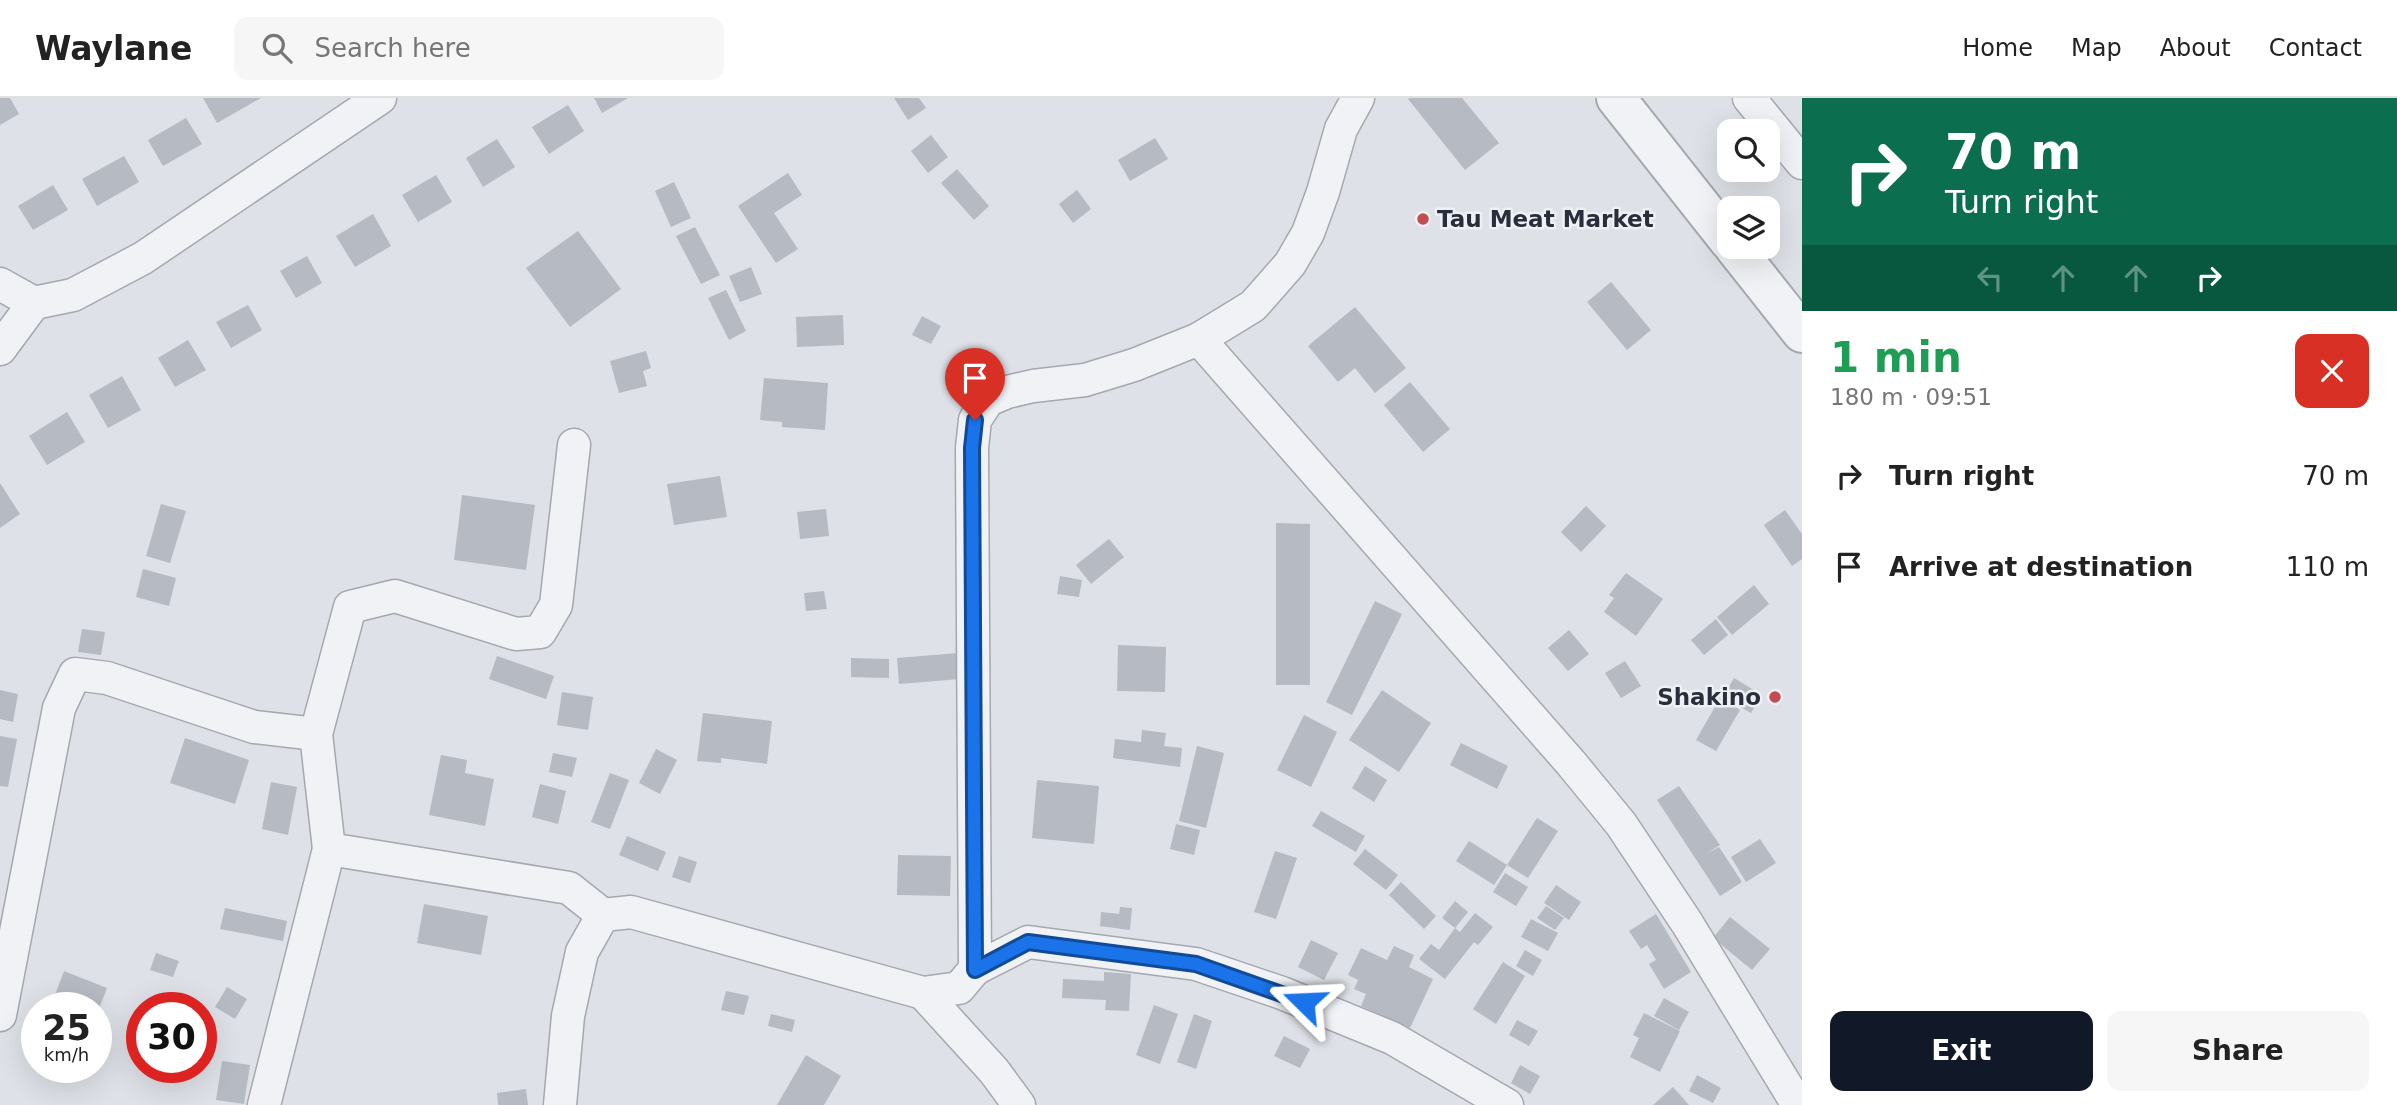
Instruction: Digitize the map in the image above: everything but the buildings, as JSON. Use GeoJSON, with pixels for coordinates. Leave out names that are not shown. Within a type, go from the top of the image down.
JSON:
{"type":"FeatureCollection","features":[{"type":"Feature","properties":{"kind":"street"},"geometry":{"type":"LineString","coordinates":[[0,284],[34,303],[73,295],[143,258],[380,98]]}},
{"type":"Feature","properties":{"kind":"street"},"geometry":{"type":"LineString","coordinates":[[975,970],[972,448],[975,420],[988,400],[1007,391],[1084,380],[1134,365],[1199,339],[1253,306],[1290,264],[1308,233],[1341,130],[1358,98]]}},
{"type":"Feature","properties":{"kind":"street"},"geometry":{"type":"LineString","coordinates":[[1616,98],[1717,226]]}},
{"type":"Feature","properties":{"kind":"street"},"geometry":{"type":"LineString","coordinates":[[1749,98],[1802,163]]}},
{"type":"Feature","properties":{"kind":"street"},"geometry":{"type":"LineString","coordinates":[[1743,259],[1802,333]]}},
{"type":"Feature","properties":{"kind":"street"},"geometry":{"type":"LineString","coordinates":[[0,349],[34,303]]}},
{"type":"Feature","properties":{"kind":"street"},"geometry":{"type":"LineString","coordinates":[[1199,339],[1571,763],[1621,824],[1687,923],[1798,1105]]}},
{"type":"Feature","properties":{"kind":"street"},"geometry":{"type":"LineString","coordinates":[[264,1105],[330,849],[316,734],[350,607],[395,596],[516,634],[540,632],[556,605],[575,445]]}},
{"type":"Feature","properties":{"kind":"street"},"geometry":{"type":"LineString","coordinates":[[0,1015],[59,708],[75,674],[107,678],[254,727],[316,734]]}},
{"type":"Feature","properties":{"kind":"street"},"geometry":{"type":"LineString","coordinates":[[330,849],[569,888],[603,915],[631,912],[923,993],[959,988],[975,970],[1028,942],[1196,964],[1282,993],[1392,1038],[1507,1105]]}},
{"type":"Feature","properties":{"kind":"street"},"geometry":{"type":"LineString","coordinates":[[560,1105],[568,1016],[582,952],[603,915]]}},
{"type":"Feature","properties":{"kind":"street"},"geometry":{"type":"LineString","coordinates":[[923,993],[994,1071],[1019,1105]]}},
{"type":"Feature","properties":{"kind":"place","name":"Tau Meat Market"},"geometry":{"type":"Point","coordinates":[1423,219]}},
{"type":"Feature","properties":{"kind":"place","name":"Shakino"},"geometry":{"type":"Point","coordinates":[1775,697]}},
{"type":"Feature","properties":{"kind":"route"},"geometry":{"type":"LineString","coordinates":[[975,420],[972,448],[975,970],[1028,942],[1196,964],[1304,1002]]}}]}
